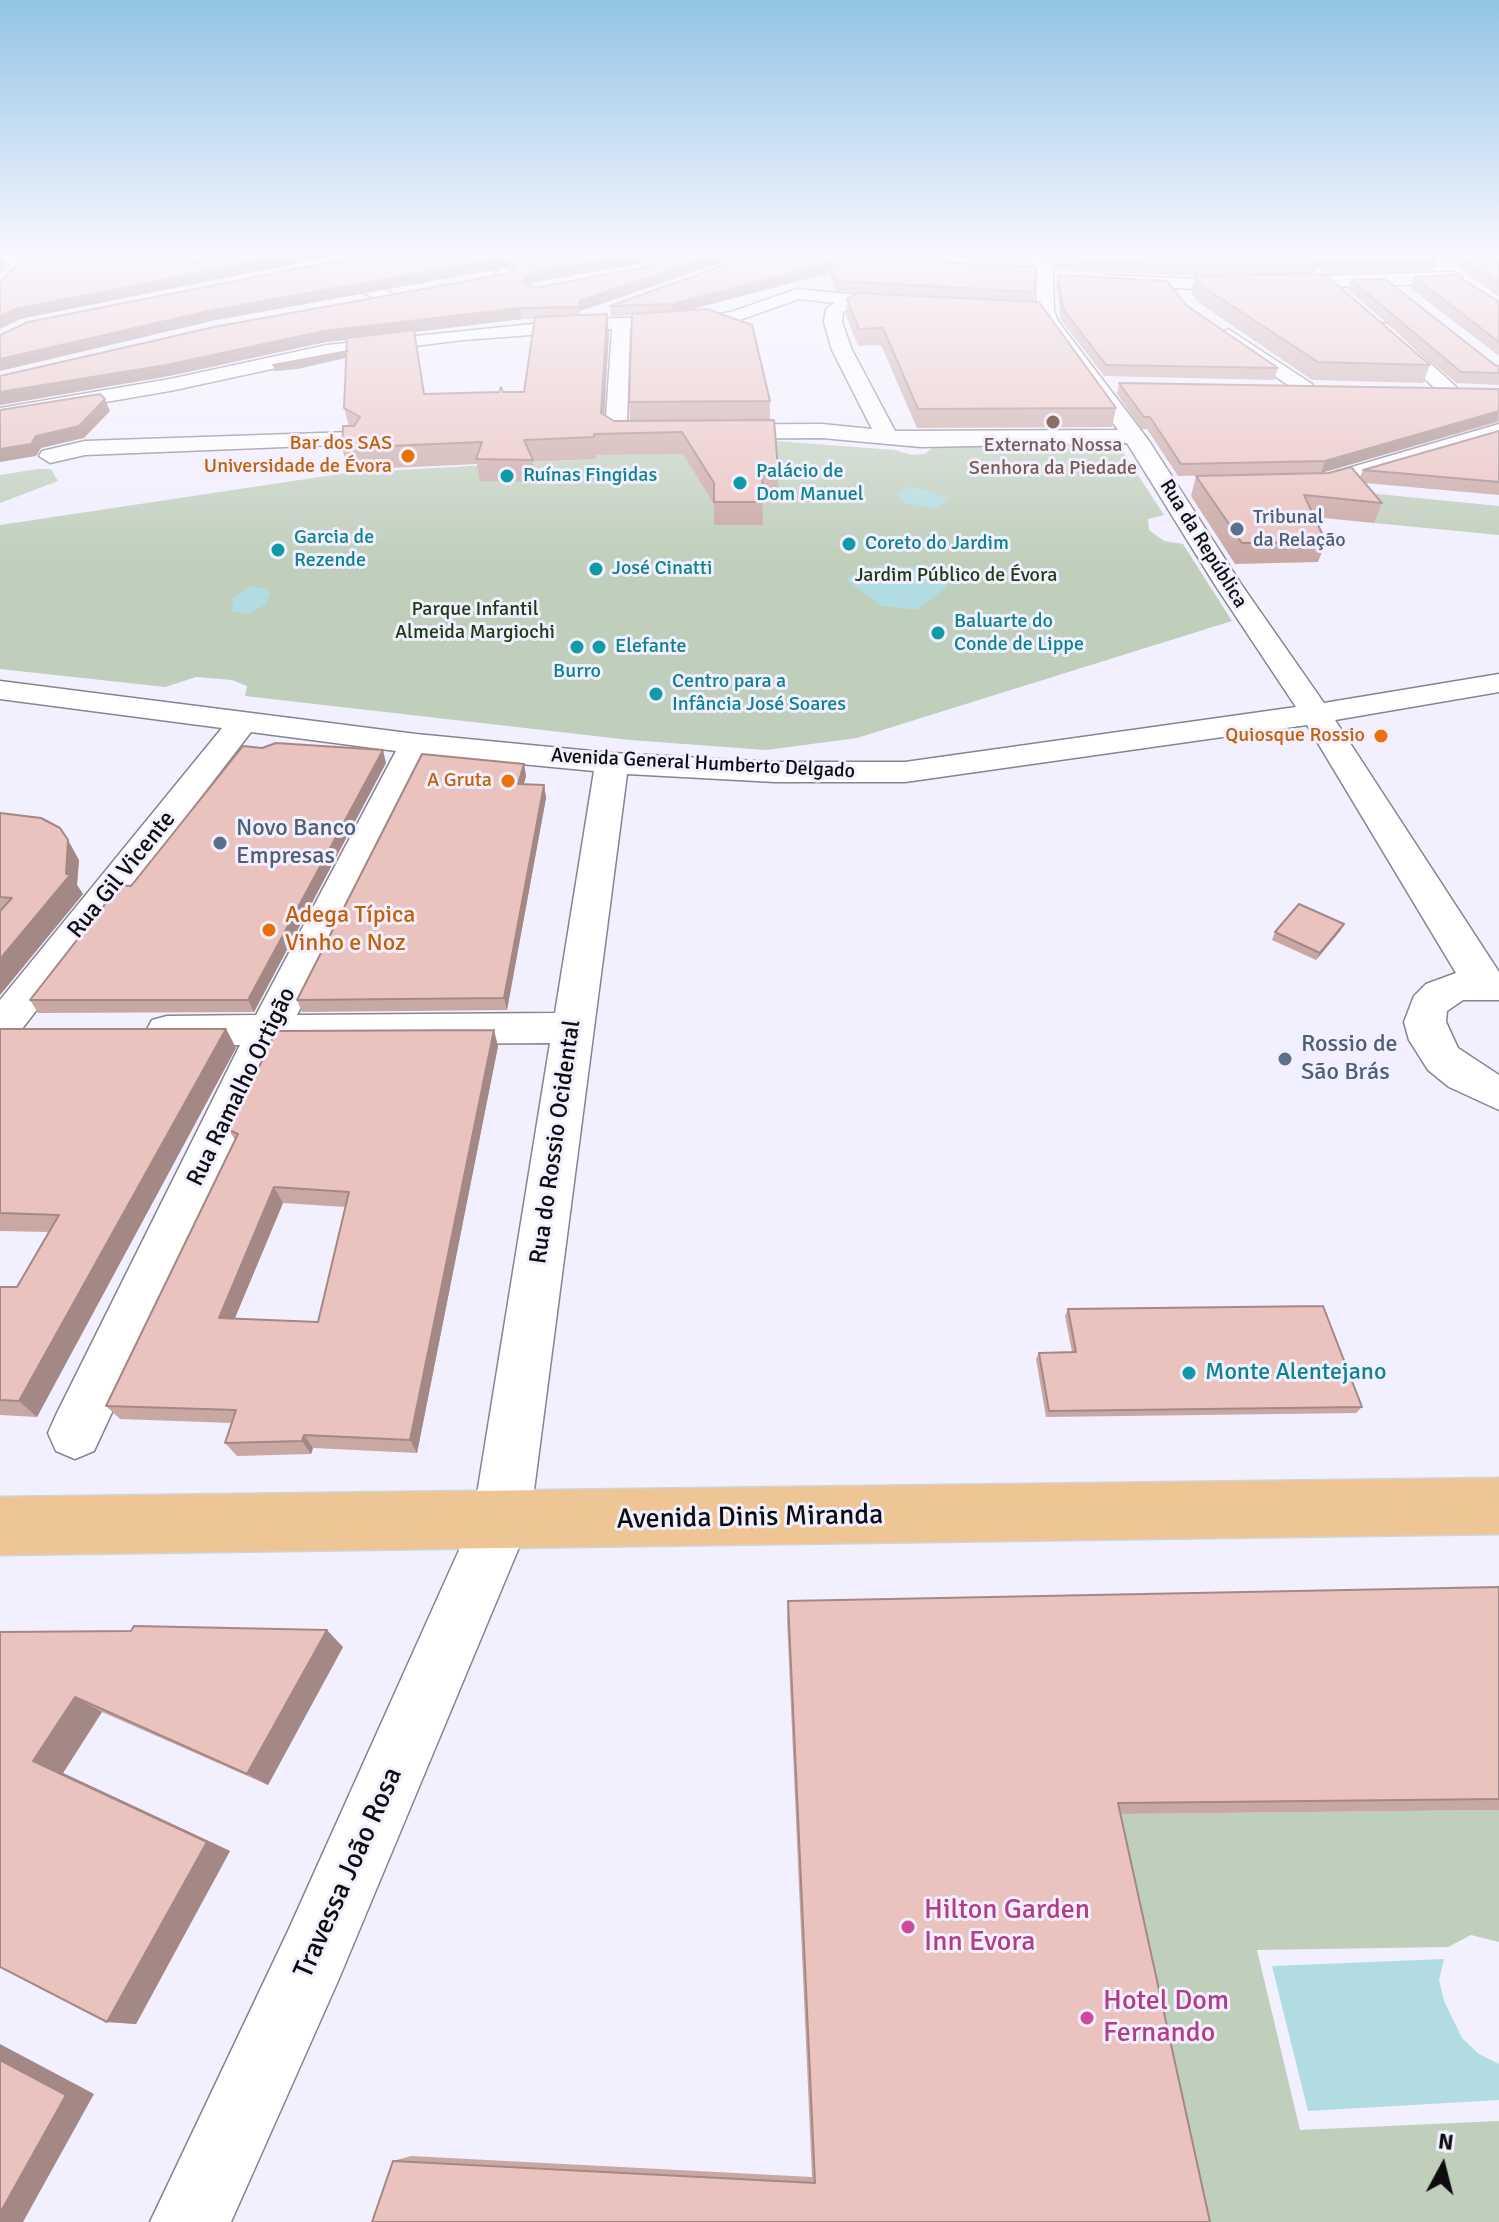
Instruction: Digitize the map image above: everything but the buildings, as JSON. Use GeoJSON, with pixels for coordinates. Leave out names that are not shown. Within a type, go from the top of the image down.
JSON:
{"type":"FeatureCollection","features":[{"type":"Feature","properties":{"kind":"main road","name":"Avenida Dinis Miranda"},"geometry":{"type":"LineString","coordinates":[[0,1526],[1499,1506]]}},
{"type":"Feature","properties":{"kind":"street"},"geometry":{"type":"LineString","coordinates":[[0,414],[170,385],[310,355]]}},
{"type":"Feature","properties":{"kind":"street"},"geometry":{"type":"LineString","coordinates":[[620,355],[616,432],[822,431],[888,438],[1134,436]]}},
{"type":"Feature","properties":{"kind":"street"},"geometry":{"type":"LineString","coordinates":[[844,355],[888,438]]}},
{"type":"Feature","properties":{"kind":"street","name":"Rua da República"},"geometry":{"type":"LineString","coordinates":[[1073,355],[1134,436],[1178,486],[1228,585],[1316,714],[1491,985]]}},
{"type":"Feature","properties":{"kind":"street"},"geometry":{"type":"LineString","coordinates":[[1257,355],[1305,388]]}},
{"type":"Feature","properties":{"kind":"street"},"geometry":{"type":"LineString","coordinates":[[1409,355],[1448,390]]}},
{"type":"Feature","properties":{"kind":"street"},"geometry":{"type":"LineString","coordinates":[[1095,385],[1125,385]]}},
{"type":"Feature","properties":{"kind":"street"},"geometry":{"type":"LineString","coordinates":[[1260,387],[1331,388]]}},
{"type":"Feature","properties":{"kind":"street"},"geometry":{"type":"LineString","coordinates":[[1414,389],[1473,392]]}},
{"type":"Feature","properties":{"kind":"street"},"geometry":{"type":"LineString","coordinates":[[1426,430],[1449,446]]}},
{"type":"Feature","properties":{"kind":"street"},"geometry":{"type":"LineString","coordinates":[[1277,484],[1322,483],[1499,431]]}},
{"type":"Feature","properties":{"kind":"street"},"geometry":{"type":"LineString","coordinates":[[50,456],[85,448],[351,439]]}},
{"type":"Feature","properties":{"kind":"street","name":"Avenida General Humberto Delgado"},"geometry":{"type":"LineString","coordinates":[[0,690],[416,744],[612,763],[775,772],[905,772],[1316,714],[1499,683]]}},
{"type":"Feature","properties":{"kind":"street","name":"Rua Gil Vicente"},"geometry":{"type":"LineString","coordinates":[[0,1029],[243,722]]}},
{"type":"Feature","properties":{"kind":"street","name":"Rua Ramalho Ortigão"},"geometry":{"type":"LineString","coordinates":[[75,1433],[268,1031],[416,744]]}},
{"type":"Feature","properties":{"kind":"street","name":"Rua do Rossio Ocidental"},"geometry":{"type":"LineString","coordinates":[[501,1521],[612,763]]}},
{"type":"Feature","properties":{"kind":"street"},"geometry":{"type":"LineString","coordinates":[[1491,985],[1458,986],[1440,994],[1428,1006],[1425,1022],[1430,1040],[1443,1059],[1464,1076],[1499,1094]]}},
{"type":"Feature","properties":{"kind":"street"},"geometry":{"type":"LineString","coordinates":[[126,1031],[573,1028]]}},
{"type":"Feature","properties":{"kind":"street"},"geometry":{"type":"LineString","coordinates":[[0,1029],[47,1031]]}},
{"type":"Feature","properties":{"kind":"street","name":"Travessa João Rosa"},"geometry":{"type":"LineString","coordinates":[[190,2222],[313,1956],[501,1521]]}},
{"type":"Feature","properties":{"kind":"green space"},"geometry":{"type":"Polygon","coordinates":[[[776,441],[895,450],[912,455],[925,454],[932,448],[1116,441],[1164,515],[1148,519],[1149,530],[1164,541],[1183,544],[1232,621],[857,738],[766,750],[630,740],[245,696],[247,686],[232,680],[196,677],[165,687],[0,669],[0,525],[346,473],[595,459],[596,443],[776,441]]]}},
{"type":"Feature","properties":{"kind":"green space"},"geometry":{"type":"Polygon","coordinates":[[[51,469],[58,481],[0,503],[0,475],[51,469]]]}},
{"type":"Feature","properties":{"kind":"green space"},"geometry":{"type":"Polygon","coordinates":[[[1348,491],[1499,506],[1499,535],[1374,523],[1348,491]]]}},
{"type":"Feature","properties":{"kind":"green space"},"geometry":{"type":"Polygon","coordinates":[[[1499,1810],[1499,1942],[1471,1935],[1448,1947],[1257,1950],[1300,2130],[1499,2121],[1499,2222],[1188,2222],[1101,1814],[1499,1810]]]}},
{"type":"Feature","properties":{"kind":"shaded area"},"geometry":{"type":"Polygon","coordinates":[[[910,486],[950,498],[935,508],[904,503],[896,494],[910,486]]]}},
{"type":"Feature","properties":{"kind":"shaded area"},"geometry":{"type":"Polygon","coordinates":[[[886,564],[920,568],[928,577],[948,586],[917,610],[881,606],[846,579],[864,569],[886,564]]]}},
{"type":"Feature","properties":{"kind":"shaded area"},"geometry":{"type":"Polygon","coordinates":[[[251,586],[267,589],[270,593],[266,604],[249,614],[232,611],[233,598],[251,586]]]}},
{"type":"Feature","properties":{"kind":"shaded area"},"geometry":{"type":"Polygon","coordinates":[[[1444,1959],[1439,1980],[1444,2001],[1462,2038],[1479,2054],[1499,2064],[1499,2100],[1308,2111],[1272,1966],[1444,1959]]]}},
{"type":"Feature","properties":{"kind":"place","name":"Externato Nossa Senhora da Piedade"},"geometry":{"type":"Point","coordinates":[1053,422]}},
{"type":"Feature","properties":{"kind":"place","name":"Bar dos SAS Universidade de Évora"},"geometry":{"type":"Point","coordinates":[408,456]}},
{"type":"Feature","properties":{"kind":"place","name":"Ruínas Fingidas"},"geometry":{"type":"Point","coordinates":[507,476]}},
{"type":"Feature","properties":{"kind":"place","name":"Palácio de Dom Manuel"},"geometry":{"type":"Point","coordinates":[740,483]}},
{"type":"Feature","properties":{"kind":"place","name":"Tribunal da Relação"},"geometry":{"type":"Point","coordinates":[1237,529]}},
{"type":"Feature","properties":{"kind":"place","name":"Coreto do Jardim"},"geometry":{"type":"Point","coordinates":[849,544]}},
{"type":"Feature","properties":{"kind":"place","name":"Garcia de Rezende"},"geometry":{"type":"Point","coordinates":[278,550]}},
{"type":"Feature","properties":{"kind":"place","name":"José Cinatti"},"geometry":{"type":"Point","coordinates":[596,569]}},
{"type":"Feature","properties":{"kind":"place","name":"Baluarte do Conde de Lippe"},"geometry":{"type":"Point","coordinates":[938,633]}},
{"type":"Feature","properties":{"kind":"place","name":"Burro"},"geometry":{"type":"Point","coordinates":[577,647]}},
{"type":"Feature","properties":{"kind":"place","name":"Elefante"},"geometry":{"type":"Point","coordinates":[599,647]}},
{"type":"Feature","properties":{"kind":"place","name":"Centro para a Infância José Soares"},"geometry":{"type":"Point","coordinates":[656,694]}},
{"type":"Feature","properties":{"kind":"place","name":"Quiosque Rossio"},"geometry":{"type":"Point","coordinates":[1381,736]}},
{"type":"Feature","properties":{"kind":"place","name":"A Gruta"},"geometry":{"type":"Point","coordinates":[508,781]}},
{"type":"Feature","properties":{"kind":"place","name":"Novo Banco Empresas"},"geometry":{"type":"Point","coordinates":[220,843]}},
{"type":"Feature","properties":{"kind":"place","name":"Adega Típica Vinho e Noz"},"geometry":{"type":"Point","coordinates":[269,930]}},
{"type":"Feature","properties":{"kind":"place","name":"Rossio de São Brás"},"geometry":{"type":"Point","coordinates":[1285,1059]}},
{"type":"Feature","properties":{"kind":"place","name":"Monte Alentejano"},"geometry":{"type":"Point","coordinates":[1189,1373]}},
{"type":"Feature","properties":{"kind":"place","name":"Hilton Garden Inn Evora"},"geometry":{"type":"Point","coordinates":[908,1927]}},
{"type":"Feature","properties":{"kind":"place","name":"Hotel Dom Fernando"},"geometry":{"type":"Point","coordinates":[1087,2018]}},
{"type":"Feature","properties":{"kind":"park label","name":"Jardim Público de Évora"},"geometry":{"type":"Point","coordinates":[956,576]}},
{"type":"Feature","properties":{"kind":"park label","name":"Parque Infantil Almeida Margiochi"},"geometry":{"type":"Point","coordinates":[475,622]}}]}
